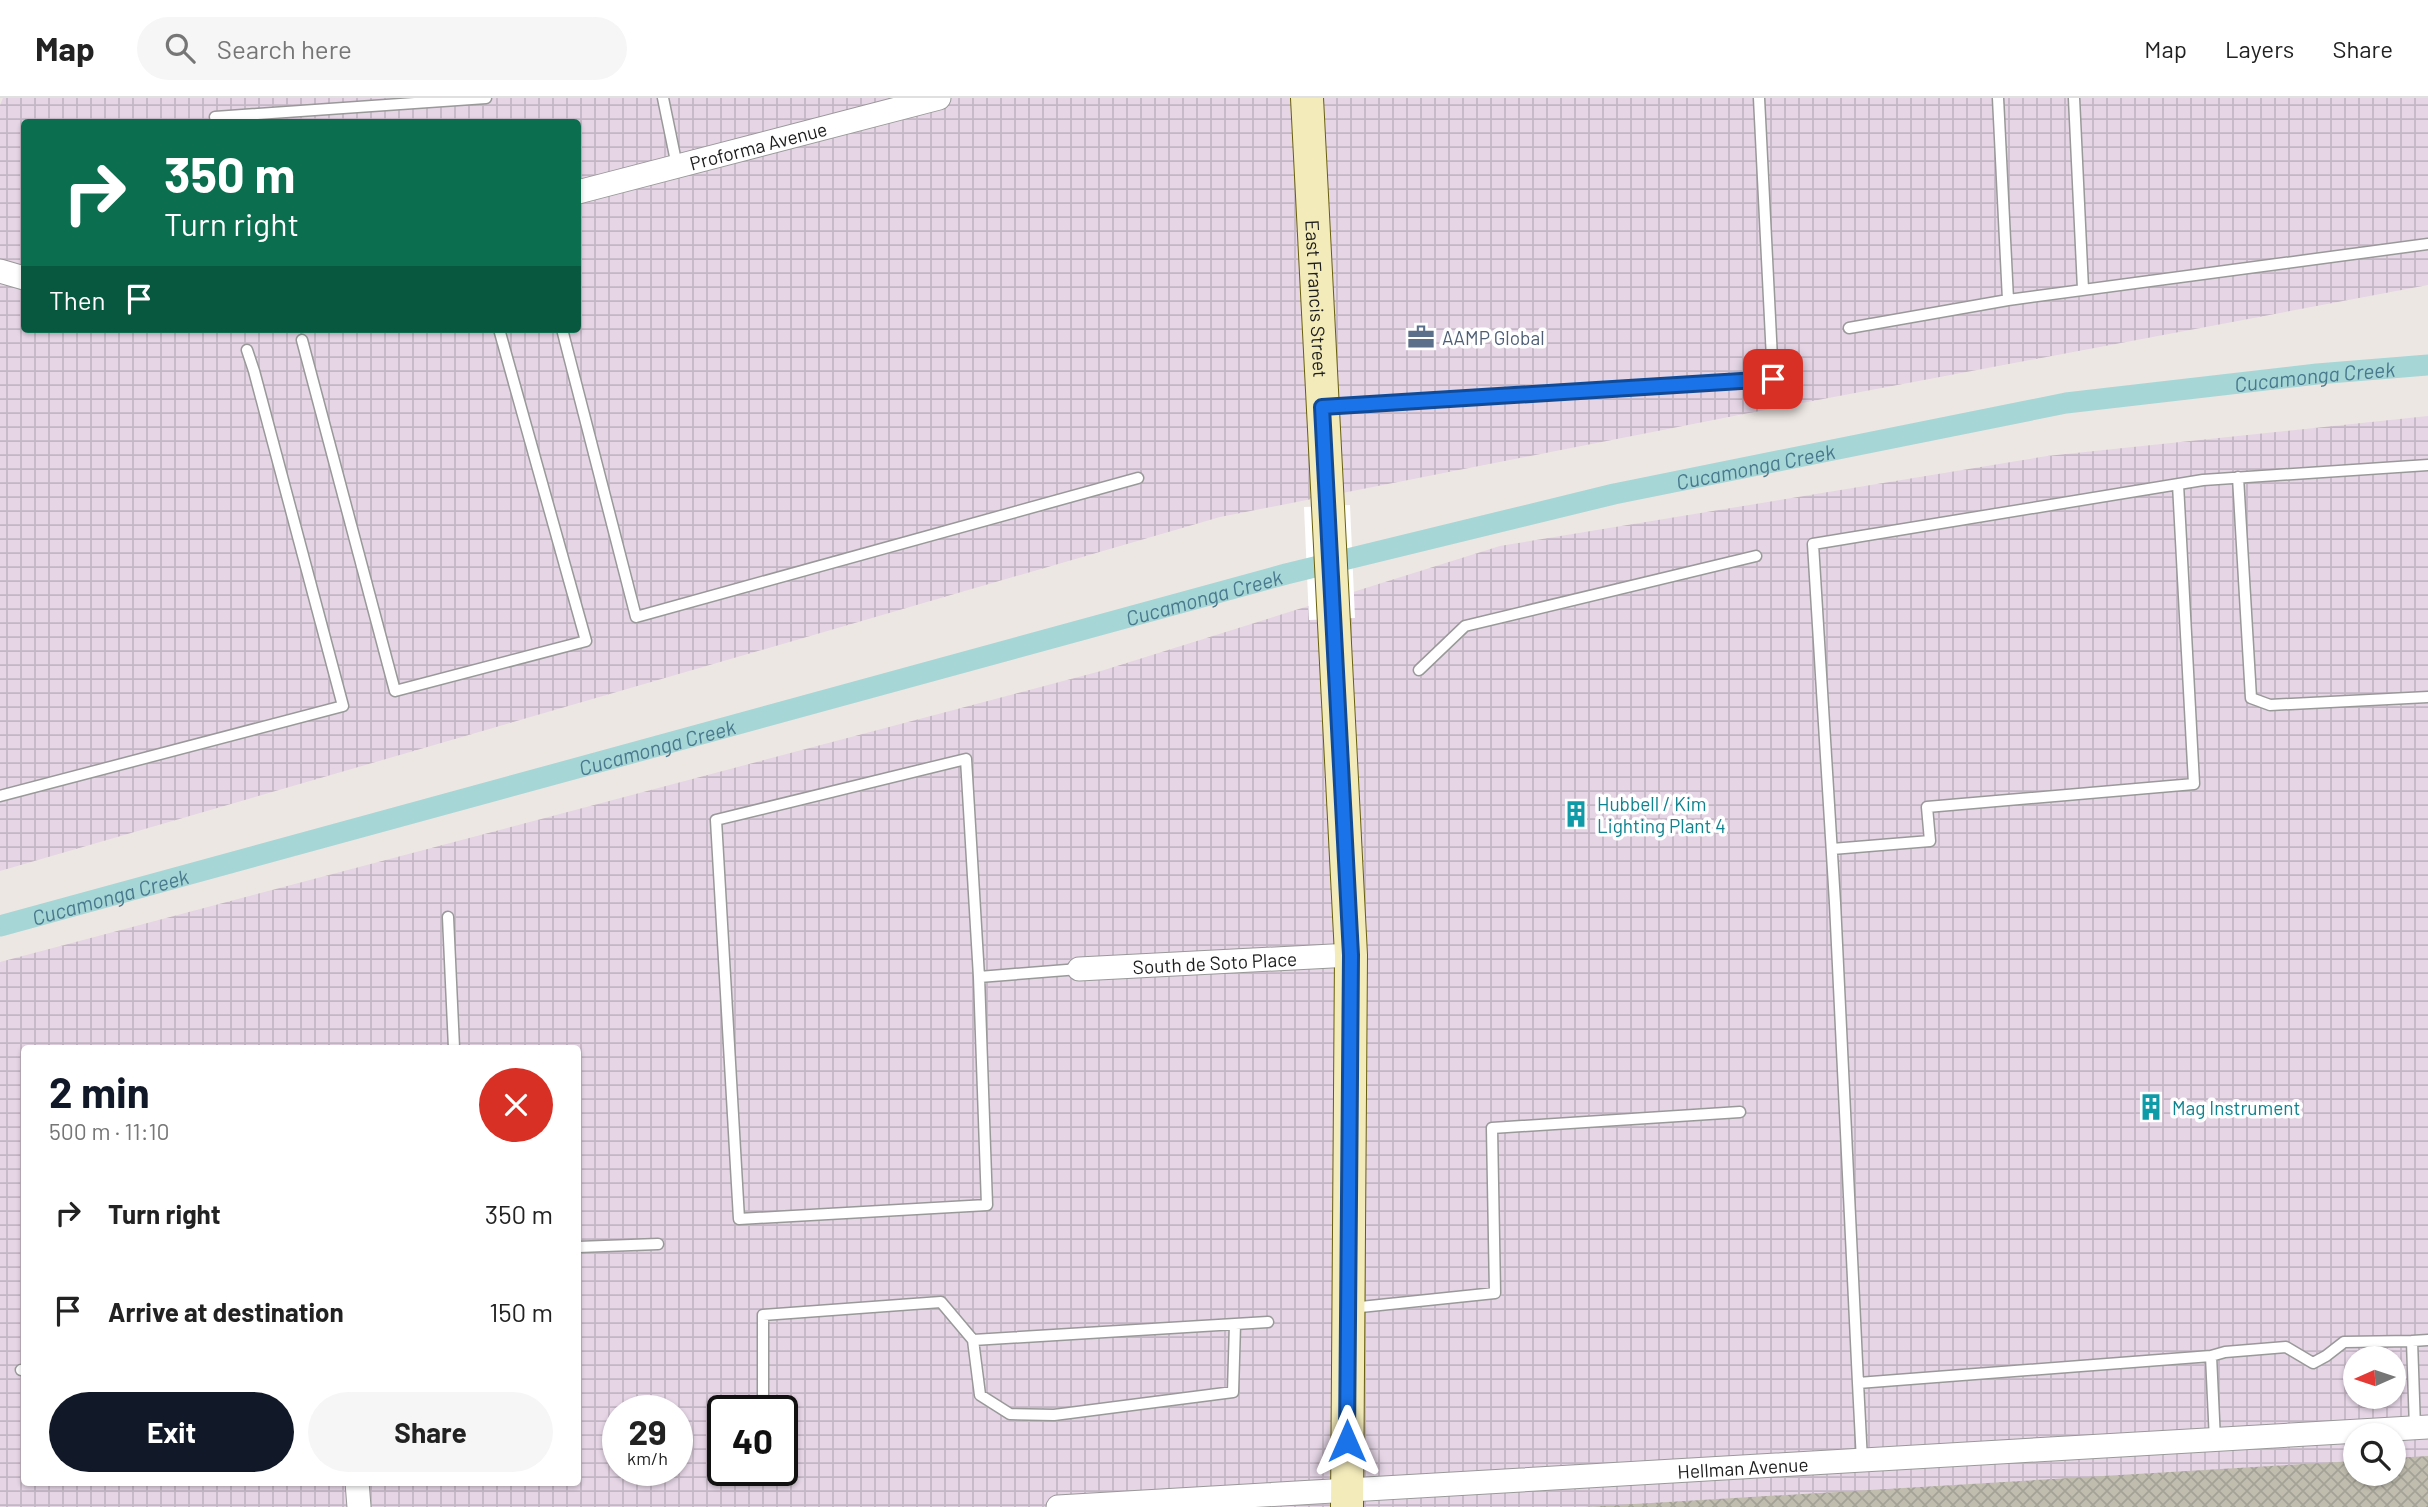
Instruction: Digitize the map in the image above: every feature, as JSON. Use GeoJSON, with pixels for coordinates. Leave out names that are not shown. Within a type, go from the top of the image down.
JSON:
{"type":"FeatureCollection","features":[{"type":"Feature","properties":{"kind":"street","name":"Proforma Avenue"},"geometry":{"type":"LineString","coordinates":[[581,191],[939,98]]}},
{"type":"Feature","properties":{"kind":"street","name":"East Francis Street"},"geometry":{"type":"LineString","coordinates":[[1307,98],[1351,955],[1347,1499]]}},
{"type":"Feature","properties":{"kind":"street"},"geometry":{"type":"LineString","coordinates":[[0,271],[21,277]]}},
{"type":"Feature","properties":{"kind":"street","name":"South de Soto Place"},"geometry":{"type":"LineString","coordinates":[[1079,969],[1351,955]]}},
{"type":"Feature","properties":{"kind":"street","name":"Hellman Avenue"},"geometry":{"type":"LineString","coordinates":[[1058,1507],[1347,1499],[1862,1461],[2421,1427]]}},
{"type":"Feature","properties":{"kind":"street"},"geometry":{"type":"LineString","coordinates":[[357,1486],[359,1507]]}},
{"type":"Feature","properties":{"kind":"lane"},"geometry":{"type":"LineString","coordinates":[[215,117],[486,98]]}},
{"type":"Feature","properties":{"kind":"lane"},"geometry":{"type":"LineString","coordinates":[[663,98],[677,166]]}},
{"type":"Feature","properties":{"kind":"lane"},"geometry":{"type":"LineString","coordinates":[[1322,407],[1773,379],[1759,98]]}},
{"type":"Feature","properties":{"kind":"lane"},"geometry":{"type":"LineString","coordinates":[[1998,98],[2008,300]]}},
{"type":"Feature","properties":{"kind":"lane"},"geometry":{"type":"LineString","coordinates":[[2074,98],[2083,289]]}},
{"type":"Feature","properties":{"kind":"lane"},"geometry":{"type":"LineString","coordinates":[[1849,328],[2083,289],[2428,244]]}},
{"type":"Feature","properties":{"kind":"lane"},"geometry":{"type":"LineString","coordinates":[[302,341],[395,691],[586,641],[500,333]]}},
{"type":"Feature","properties":{"kind":"lane"},"geometry":{"type":"LineString","coordinates":[[563,333],[636,617],[1139,478]]}},
{"type":"Feature","properties":{"kind":"lane"},"geometry":{"type":"LineString","coordinates":[[0,796],[343,706],[247,351]]}},
{"type":"Feature","properties":{"kind":"lane"},"geometry":{"type":"LineString","coordinates":[[1862,1461],[1832,849],[1813,544],[2178,484],[2238,477],[2428,465]]}},
{"type":"Feature","properties":{"kind":"lane"},"geometry":{"type":"LineString","coordinates":[[2238,477],[2251,698],[2270,705],[2428,696]]}},
{"type":"Feature","properties":{"kind":"lane"},"geometry":{"type":"LineString","coordinates":[[1832,849],[1930,841],[1927,807],[2194,784],[2178,484]]}},
{"type":"Feature","properties":{"kind":"lane"},"geometry":{"type":"LineString","coordinates":[[1419,670],[1465,626],[1756,556]]}},
{"type":"Feature","properties":{"kind":"lane"},"geometry":{"type":"LineString","coordinates":[[966,759],[979,977],[987,1205],[739,1219],[716,820],[966,759]]}},
{"type":"Feature","properties":{"kind":"lane"},"geometry":{"type":"LineString","coordinates":[[448,917],[454,1045]]}},
{"type":"Feature","properties":{"kind":"lane"},"geometry":{"type":"LineString","coordinates":[[979,977],[1079,969]]}},
{"type":"Feature","properties":{"kind":"lane"},"geometry":{"type":"LineString","coordinates":[[1348,1309],[1495,1293],[1492,1128],[1740,1112]]}},
{"type":"Feature","properties":{"kind":"lane"},"geometry":{"type":"LineString","coordinates":[[581,1247],[658,1244]]}},
{"type":"Feature","properties":{"kind":"lane"},"geometry":{"type":"LineString","coordinates":[[763,1395],[763,1315],[941,1302],[973,1340],[980,1395],[1010,1414],[1054,1415],[1233,1392],[1235,1324]]}},
{"type":"Feature","properties":{"kind":"lane"},"geometry":{"type":"LineString","coordinates":[[973,1340],[1268,1322]]}},
{"type":"Feature","properties":{"kind":"lane"},"geometry":{"type":"LineString","coordinates":[[1858,1383],[2211,1356],[2225,1352],[2286,1347],[2313,1363],[2344,1342],[2428,1340]]}},
{"type":"Feature","properties":{"kind":"lane"},"geometry":{"type":"LineString","coordinates":[[2412,1341],[2421,1427]]}},
{"type":"Feature","properties":{"kind":"lane"},"geometry":{"type":"LineString","coordinates":[[2211,1356],[2215,1440]]}},
{"type":"Feature","properties":{"kind":"shaded area"},"geometry":{"type":"Polygon","coordinates":[[[3,98],[2428,98],[2428,285],[1749,413],[1220,517],[0,871],[0,105],[3,98]]]}},
{"type":"Feature","properties":{"kind":"shaded area"},"geometry":{"type":"Polygon","coordinates":[[[2428,416],[2428,1507],[0,1507],[0,962],[1101,671],[1500,546],[2047,456],[2428,416]]]}},
{"type":"Feature","properties":{"kind":"shaded area"},"geometry":{"type":"Polygon","coordinates":[[[2428,1456],[2428,1507],[1585,1507],[2343,1462],[2343,1486],[2406,1486],[2406,1457],[2428,1456]]]}},
{"type":"Feature","properties":{"kind":"pier"},"geometry":{"type":"Polygon","coordinates":[[[1350,505],[1355,618],[1309,620],[1304,507],[1350,505]]]}},
{"type":"Feature","properties":{"kind":"waterway","name":"Cucamonga Creek"},"geometry":{"type":"LineString","coordinates":[[0,926],[1286,574],[1614,494],[2066,403],[2317,374],[2428,365]]}},
{"type":"Feature","properties":{"kind":"place","name":"AAMP Global"},"geometry":{"type":"Point","coordinates":[1421,337]}},
{"type":"Feature","properties":{"kind":"place","name":"Hubbell / Kim Lighting Plant 4"},"geometry":{"type":"Point","coordinates":[1576,814]}},
{"type":"Feature","properties":{"kind":"place","name":"Mag Instrument"},"geometry":{"type":"Point","coordinates":[2151,1107]}},
{"type":"Feature","properties":{"kind":"route"},"geometry":{"type":"LineString","coordinates":[[1347,1441],[1351,955],[1322,407],[1773,379]]}}]}
